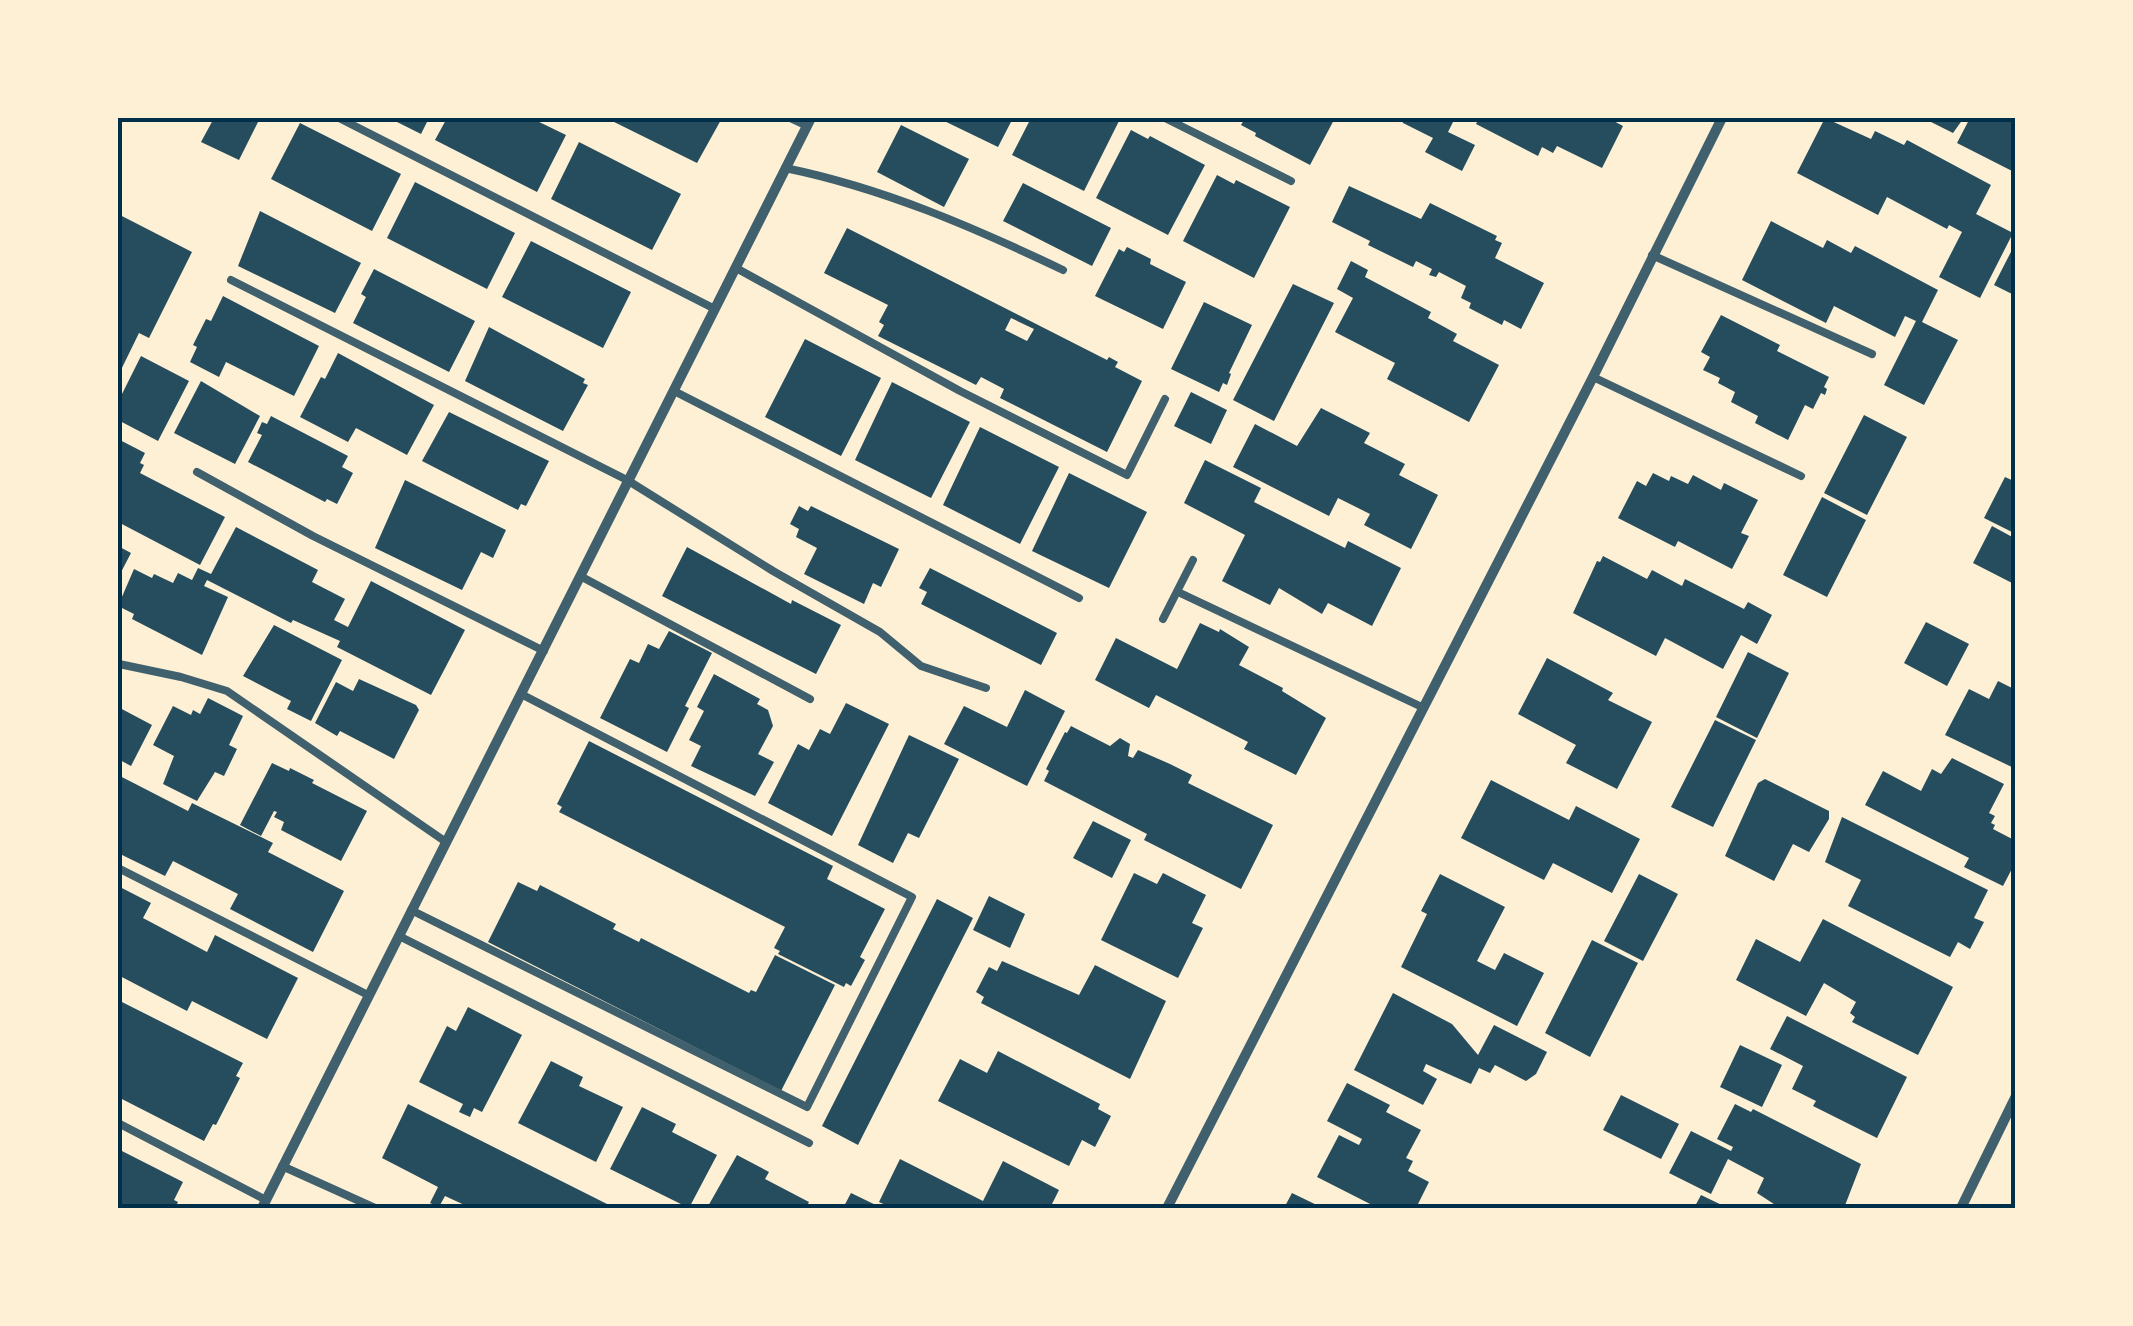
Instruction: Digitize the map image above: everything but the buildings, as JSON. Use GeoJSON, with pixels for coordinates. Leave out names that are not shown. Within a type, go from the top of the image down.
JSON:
{"type":"FeatureCollection","features":[{"type":"Feature","properties":{"kind":"street"},"geometry":{"type":"LineString","coordinates":[[1167,1208],[1722,118]]}},
{"type":"Feature","properties":{"kind":"street"},"geometry":{"type":"LineString","coordinates":[[264,1204],[809,122]]}},
{"type":"Feature","properties":{"kind":"street"},"geometry":{"type":"LineString","coordinates":[[1961,1208],[2016,1096]]}},
{"type":"Feature","properties":{"kind":"lane"},"geometry":{"type":"LineString","coordinates":[[338,118],[715,309]]}},
{"type":"Feature","properties":{"kind":"lane"},"geometry":{"type":"LineString","coordinates":[[790,118],[809,122]]}},
{"type":"Feature","properties":{"kind":"lane"},"geometry":{"type":"LineString","coordinates":[[1165,118],[1290,180]]}},
{"type":"Feature","properties":{"kind":"lane"},"geometry":{"type":"LineString","coordinates":[[785,168],[853,183],[978,229],[1063,270]]}},
{"type":"Feature","properties":{"kind":"lane"},"geometry":{"type":"LineString","coordinates":[[1652,255],[1872,354]]}},
{"type":"Feature","properties":{"kind":"lane"},"geometry":{"type":"LineString","coordinates":[[736,268],[960,391],[1128,475],[1166,399]]}},
{"type":"Feature","properties":{"kind":"lane"},"geometry":{"type":"LineString","coordinates":[[232,280],[627,480],[773,572],[880,632],[921,666],[986,688]]}},
{"type":"Feature","properties":{"kind":"lane"},"geometry":{"type":"LineString","coordinates":[[1593,377],[1800,476]]}},
{"type":"Feature","properties":{"kind":"lane"},"geometry":{"type":"LineString","coordinates":[[674,390],[1079,598]]}},
{"type":"Feature","properties":{"kind":"lane"},"geometry":{"type":"LineString","coordinates":[[197,472],[313,536],[544,650]]}},
{"type":"Feature","properties":{"kind":"lane"},"geometry":{"type":"LineString","coordinates":[[1163,620],[1194,560]]}},
{"type":"Feature","properties":{"kind":"lane"},"geometry":{"type":"LineString","coordinates":[[582,577],[810,699]]}},
{"type":"Feature","properties":{"kind":"lane"},"geometry":{"type":"LineString","coordinates":[[1178,592],[1424,708]]}},
{"type":"Feature","properties":{"kind":"lane"},"geometry":{"type":"LineString","coordinates":[[119,664],[227,691],[446,842]]}},
{"type":"Feature","properties":{"kind":"lane"},"geometry":{"type":"LineString","coordinates":[[411,910],[808,1108],[912,897],[521,694]]}},
{"type":"Feature","properties":{"kind":"lane"},"geometry":{"type":"LineString","coordinates":[[118,868],[368,996]]}},
{"type":"Feature","properties":{"kind":"lane"},"geometry":{"type":"LineString","coordinates":[[399,936],[809,1142]]}},
{"type":"Feature","properties":{"kind":"lane"},"geometry":{"type":"LineString","coordinates":[[118,1122],[264,1204]]}},
{"type":"Feature","properties":{"kind":"lane"},"geometry":{"type":"LineString","coordinates":[[282,1166],[376,1208]]}}]}
